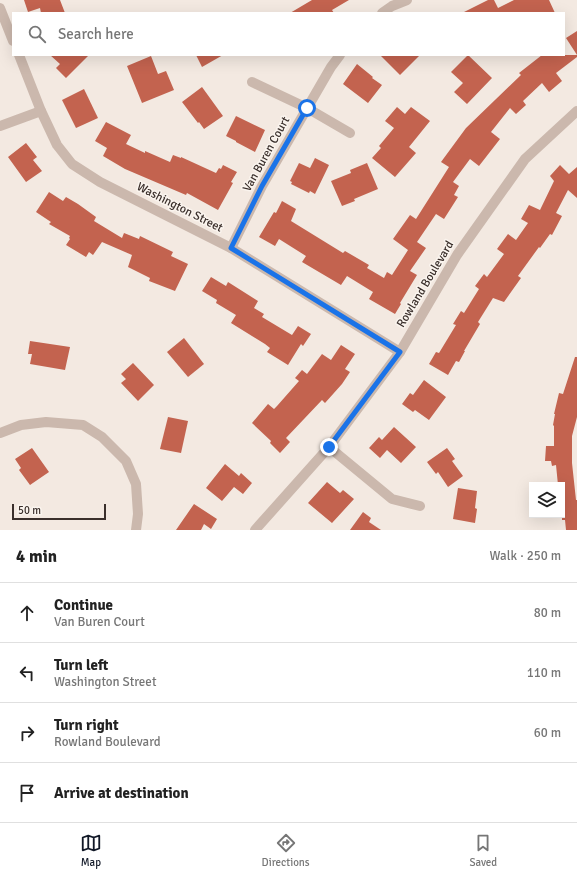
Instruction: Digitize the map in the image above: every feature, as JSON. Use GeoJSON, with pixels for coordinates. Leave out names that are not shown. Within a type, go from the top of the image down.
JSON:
{"type":"FeatureCollection","features":[{"type":"Feature","properties":{"kind":"street"},"geometry":{"type":"LineString","coordinates":[[383,12],[392,6],[407,0]]}},
{"type":"Feature","properties":{"kind":"street"},"geometry":{"type":"LineString","coordinates":[[0,8],[12,38]]}},
{"type":"Feature","properties":{"kind":"street","name":"Washington Street"},"geometry":{"type":"LineString","coordinates":[[18,56],[57,145],[72,164],[100,182],[231,248],[400,352]]}},
{"type":"Feature","properties":{"kind":"street","name":"Van Buren Court"},"geometry":{"type":"LineString","coordinates":[[231,248],[262,186],[331,67],[339,56]]}},
{"type":"Feature","properties":{"kind":"street"},"geometry":{"type":"LineString","coordinates":[[252,82],[307,108],[350,133]]}},
{"type":"Feature","properties":{"kind":"street"},"geometry":{"type":"LineString","coordinates":[[0,126],[41,111]]}},
{"type":"Feature","properties":{"kind":"street","name":"Rowland Boulevard"},"geometry":{"type":"LineString","coordinates":[[255,530],[329,447],[400,352],[457,255],[525,159],[577,111]]}},
{"type":"Feature","properties":{"kind":"street"},"geometry":{"type":"LineString","coordinates":[[0,433],[21,425],[46,422],[83,425],[102,437],[126,461],[136,484],[138,514],[136,530]]}},
{"type":"Feature","properties":{"kind":"street"},"geometry":{"type":"LineString","coordinates":[[329,447],[392,500],[420,506]]}},
{"type":"Feature","properties":{"kind":"building"},"geometry":{"type":"Polygon","coordinates":[[[24,0],[60,0],[65,12],[41,12],[40,8],[28,12],[24,0]]]}},
{"type":"Feature","properties":{"kind":"building"},"geometry":{"type":"Polygon","coordinates":[[[312,0],[349,0],[332,10],[333,12],[292,12],[312,0]]]}},
{"type":"Feature","properties":{"kind":"building"},"geometry":{"type":"Polygon","coordinates":[[[488,0],[494,0],[498,8],[514,0],[549,0],[555,12],[464,12],[488,0]]]}},
{"type":"Feature","properties":{"kind":"building"},"geometry":{"type":"Polygon","coordinates":[[[577,31],[577,55],[566,38],[577,31]]]}},
{"type":"Feature","properties":{"kind":"building"},"geometry":{"type":"Polygon","coordinates":[[[577,55],[577,57],[556,73],[562,81],[549,92],[542,83],[523,101],[526,105],[516,114],[510,108],[491,132],[500,139],[479,166],[470,159],[453,182],[459,186],[454,195],[458,197],[444,219],[436,214],[417,242],[426,248],[410,271],[417,275],[395,314],[369,299],[373,292],[347,276],[341,285],[302,262],[306,256],[279,239],[275,246],[259,237],[274,212],[276,213],[282,201],[296,209],[291,221],[343,253],[345,251],[369,265],[367,268],[384,278],[387,272],[392,275],[408,250],[393,239],[410,215],[416,219],[449,167],[441,162],[466,128],[521,75],[519,73],[541,56],[577,55]]]}},
{"type":"Feature","properties":{"kind":"building"},"geometry":{"type":"Polygon","coordinates":[[[51,56],[88,56],[66,78],[56,68],[60,64],[51,56]]]}},
{"type":"Feature","properties":{"kind":"building"},"geometry":{"type":"Polygon","coordinates":[[[151,56],[158,74],[166,71],[174,90],[142,103],[127,66],[151,56]]]}},
{"type":"Feature","properties":{"kind":"building"},"geometry":{"type":"Polygon","coordinates":[[[196,56],[221,56],[202,67],[196,56]]]}},
{"type":"Feature","properties":{"kind":"building"},"geometry":{"type":"Polygon","coordinates":[[[381,56],[419,56],[400,75],[381,56]]]}},
{"type":"Feature","properties":{"kind":"building"},"geometry":{"type":"Polygon","coordinates":[[[467,56],[469,56],[492,78],[467,104],[454,92],[463,83],[451,72],[467,56]]]}},
{"type":"Feature","properties":{"kind":"building"},"geometry":{"type":"Polygon","coordinates":[[[357,64],[382,85],[368,103],[343,84],[357,64]]]}},
{"type":"Feature","properties":{"kind":"building"},"geometry":{"type":"Polygon","coordinates":[[[202,87],[223,116],[204,129],[182,102],[202,87]]]}},
{"type":"Feature","properties":{"kind":"building"},"geometry":{"type":"Polygon","coordinates":[[[84,89],[98,118],[76,128],[62,100],[84,89]]]}},
{"type":"Feature","properties":{"kind":"building"},"geometry":{"type":"Polygon","coordinates":[[[397,107],[405,114],[411,107],[430,121],[409,147],[416,153],[395,177],[372,158],[381,148],[379,146],[394,128],[385,121],[397,107]]]}},
{"type":"Feature","properties":{"kind":"building"},"geometry":{"type":"Polygon","coordinates":[[[236,116],[265,130],[255,152],[226,136],[236,116]]]}},
{"type":"Feature","properties":{"kind":"building"},"geometry":{"type":"Polygon","coordinates":[[[106,122],[131,135],[126,144],[145,153],[145,151],[170,162],[173,155],[181,157],[216,173],[223,165],[237,172],[231,182],[233,183],[218,210],[187,193],[186,195],[125,169],[103,156],[107,148],[95,141],[106,122]]]}},
{"type":"Feature","properties":{"kind":"building"},"geometry":{"type":"Polygon","coordinates":[[[26,143],[37,157],[33,160],[42,171],[26,182],[8,157],[26,143]]]}},
{"type":"Feature","properties":{"kind":"building"},"geometry":{"type":"Polygon","coordinates":[[[315,158],[329,165],[315,194],[310,191],[309,193],[291,184],[292,182],[290,181],[299,163],[310,168],[315,158]]]}},
{"type":"Feature","properties":{"kind":"building"},"geometry":{"type":"Polygon","coordinates":[[[367,163],[378,189],[354,199],[355,201],[342,206],[331,181],[351,173],[350,170],[367,163]]]}},
{"type":"Feature","properties":{"kind":"building"},"geometry":{"type":"Polygon","coordinates":[[[560,165],[569,174],[577,167],[577,198],[568,190],[556,213],[562,216],[552,235],[550,234],[540,248],[539,247],[518,276],[521,278],[504,302],[493,298],[478,322],[480,324],[459,362],[456,361],[448,375],[429,364],[436,352],[439,353],[456,325],[453,324],[461,311],[464,313],[479,289],[475,286],[484,274],[487,277],[504,254],[497,249],[508,234],[516,240],[528,223],[521,219],[529,205],[540,210],[554,181],[550,176],[560,165]]]}},
{"type":"Feature","properties":{"kind":"building"},"geometry":{"type":"Polygon","coordinates":[[[49,192],[63,201],[66,197],[78,204],[96,217],[94,221],[122,238],[124,233],[139,239],[140,236],[173,252],[171,256],[188,264],[175,291],[149,281],[150,278],[128,267],[132,255],[102,242],[93,255],[89,252],[86,257],[66,245],[70,239],[70,236],[49,224],[51,222],[36,212],[49,192]]]}},
{"type":"Feature","properties":{"kind":"building"},"geometry":{"type":"Polygon","coordinates":[[[211,277],[226,286],[228,282],[258,301],[254,308],[264,314],[262,317],[292,335],[298,326],[311,334],[303,346],[301,344],[288,365],[267,352],[270,348],[265,344],[231,323],[236,315],[216,303],[217,300],[202,291],[211,277]]]}},
{"type":"Feature","properties":{"kind":"building"},"geometry":{"type":"Polygon","coordinates":[[[184,338],[204,364],[188,377],[167,352],[184,338]]]}},
{"type":"Feature","properties":{"kind":"building"},"geometry":{"type":"Polygon","coordinates":[[[30,341],[70,347],[65,370],[30,364],[32,354],[28,354],[30,341]]]}},
{"type":"Feature","properties":{"kind":"building"},"geometry":{"type":"Polygon","coordinates":[[[341,345],[355,354],[345,369],[350,372],[342,384],[325,403],[322,400],[286,438],[290,442],[280,453],[270,443],[271,441],[252,423],[268,404],[274,409],[277,406],[299,381],[295,378],[302,370],[307,374],[322,354],[331,360],[341,345]]]}},
{"type":"Feature","properties":{"kind":"building"},"geometry":{"type":"Polygon","coordinates":[[[575,357],[577,357],[577,417],[572,436],[572,463],[577,500],[577,530],[566,530],[565,520],[562,520],[562,518],[565,518],[565,482],[558,482],[556,465],[552,466],[551,461],[545,461],[546,446],[554,446],[554,414],[559,393],[563,394],[575,357]]]}},
{"type":"Feature","properties":{"kind":"building"},"geometry":{"type":"Polygon","coordinates":[[[133,363],[154,385],[138,401],[121,383],[126,379],[121,374],[133,363]]]}},
{"type":"Feature","properties":{"kind":"building"},"geometry":{"type":"Polygon","coordinates":[[[424,380],[446,397],[429,420],[415,410],[413,412],[402,404],[410,393],[413,395],[424,380]]]}},
{"type":"Feature","properties":{"kind":"building"},"geometry":{"type":"Polygon","coordinates":[[[168,417],[188,421],[181,453],[160,449],[168,417]]]}},
{"type":"Feature","properties":{"kind":"building"},"geometry":{"type":"Polygon","coordinates":[[[394,427],[416,447],[401,463],[387,450],[380,458],[369,448],[379,437],[382,440],[394,427]]]}},
{"type":"Feature","properties":{"kind":"building"},"geometry":{"type":"Polygon","coordinates":[[[32,448],[49,472],[30,485],[19,470],[21,468],[15,459],[32,448]]]}},
{"type":"Feature","properties":{"kind":"building"},"geometry":{"type":"Polygon","coordinates":[[[447,448],[455,459],[452,461],[463,476],[448,487],[438,472],[436,474],[427,462],[447,448]]]}},
{"type":"Feature","properties":{"kind":"building"},"geometry":{"type":"Polygon","coordinates":[[[225,464],[239,476],[241,473],[252,483],[243,494],[234,487],[222,501],[206,488],[225,464]]]}},
{"type":"Feature","properties":{"kind":"building"},"geometry":{"type":"Polygon","coordinates":[[[327,482],[340,493],[343,490],[354,499],[332,523],[308,503],[327,482]]]}},
{"type":"Feature","properties":{"kind":"building"},"geometry":{"type":"Polygon","coordinates":[[[458,488],[477,491],[475,523],[453,519],[458,488]]]}},
{"type":"Feature","properties":{"kind":"building"},"geometry":{"type":"Polygon","coordinates":[[[194,504],[217,519],[211,529],[204,524],[201,530],[176,530],[194,504]]]}},
{"type":"Feature","properties":{"kind":"building"},"geometry":{"type":"Polygon","coordinates":[[[363,512],[371,518],[369,522],[381,530],[350,530],[363,512]]]}},
{"type":"Feature","properties":{"kind":"route"},"geometry":{"type":"LineString","coordinates":[[307,108],[262,186],[231,248],[400,352],[329,447]]}}]}
